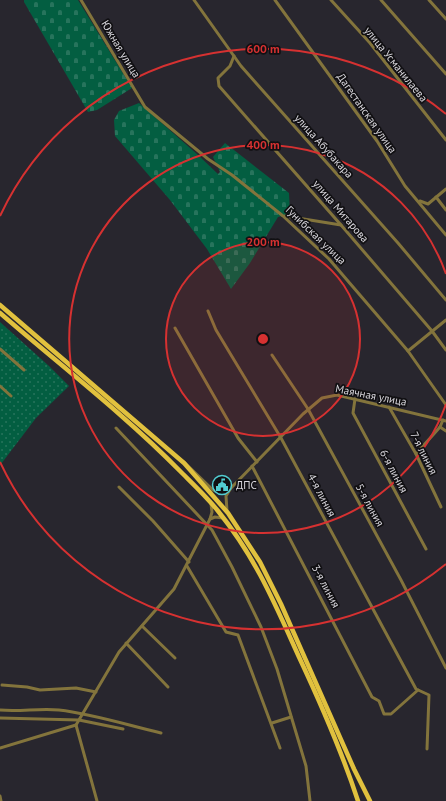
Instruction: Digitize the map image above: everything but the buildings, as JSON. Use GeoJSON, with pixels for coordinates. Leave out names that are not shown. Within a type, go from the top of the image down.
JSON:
{"type":"FeatureCollection","features":[{"type":"Feature","properties":{"kind":"main road"},"geometry":{"type":"LineString","coordinates":[[0,305],[176,456],[228,513],[260,562],[281,604],[354,769],[370,801]]}},
{"type":"Feature","properties":{"kind":"main road"},"geometry":{"type":"LineString","coordinates":[[0,313],[149,440],[210,502],[223,518],[256,564],[268,588],[323,711],[358,801]]}},
{"type":"Feature","properties":{"kind":"street","name":"Южная улица"},"geometry":{"type":"LineString","coordinates":[[81,0],[145,107]]}},
{"type":"Feature","properties":{"kind":"street","name":"улица Абубакара"},"geometry":{"type":"LineString","coordinates":[[194,0],[241,66],[398,243],[446,300]]}},
{"type":"Feature","properties":{"kind":"street","name":"Дагестанская улица"},"geometry":{"type":"LineString","coordinates":[[275,0],[377,141],[405,186],[446,234]]}},
{"type":"Feature","properties":{"kind":"street","name":"улица Усманилаева"},"geometry":{"type":"LineString","coordinates":[[331,0],[370,44],[446,140]]}},
{"type":"Feature","properties":{"kind":"street"},"geometry":{"type":"LineString","coordinates":[[381,0],[446,74]]}},
{"type":"Feature","properties":{"kind":"street"},"geometry":{"type":"LineString","coordinates":[[429,0],[446,19]]}},
{"type":"Feature","properties":{"kind":"street","name":"улица Митарова"},"geometry":{"type":"LineString","coordinates":[[234,56],[230,66],[218,78],[219,86],[341,225],[432,331],[446,350]]}},
{"type":"Feature","properties":{"kind":"street","name":"Гунибская улица"},"geometry":{"type":"LineString","coordinates":[[145,107],[208,159],[232,175],[283,216],[337,266],[408,350],[446,405]]}},
{"type":"Feature","properties":{"kind":"street"},"geometry":{"type":"LineString","coordinates":[[415,198],[428,204],[446,189]]}},
{"type":"Feature","properties":{"kind":"street"},"geometry":{"type":"LineString","coordinates":[[436,197],[446,210]]}},
{"type":"Feature","properties":{"kind":"street"},"geometry":{"type":"LineString","coordinates":[[283,216],[341,225]]}},
{"type":"Feature","properties":{"kind":"street","name":"4-я линия"},"geometry":{"type":"LineString","coordinates":[[208,311],[216,330],[281,438],[417,690],[423,691],[429,695],[427,749]]}},
{"type":"Feature","properties":{"kind":"street"},"geometry":{"type":"LineString","coordinates":[[408,350],[446,320]]}},
{"type":"Feature","properties":{"kind":"street"},"geometry":{"type":"LineString","coordinates":[[175,328],[238,438],[257,462]]}},
{"type":"Feature","properties":{"kind":"street"},"geometry":{"type":"LineString","coordinates":[[0,349],[24,370]]}},
{"type":"Feature","properties":{"kind":"street","name":"5-я линия"},"geometry":{"type":"LineString","coordinates":[[272,355],[308,409],[401,580],[446,668]]}},
{"type":"Feature","properties":{"kind":"street"},"geometry":{"type":"LineString","coordinates":[[0,386],[11,396]]}},
{"type":"Feature","properties":{"kind":"street","name":"Маячная улица"},"geometry":{"type":"LineString","coordinates":[[232,487],[308,409],[322,398],[336,395],[444,421]]}},
{"type":"Feature","properties":{"kind":"street","name":"6-я линия"},"geometry":{"type":"LineString","coordinates":[[355,400],[353,413],[426,549]]}},
{"type":"Feature","properties":{"kind":"street","name":"7-я линия"},"geometry":{"type":"LineString","coordinates":[[389,407],[416,454],[441,507]]}},
{"type":"Feature","properties":{"kind":"street"},"geometry":{"type":"LineString","coordinates":[[416,454],[444,421]]}},
{"type":"Feature","properties":{"kind":"street"},"geometry":{"type":"LineString","coordinates":[[440,427],[446,431]]}},
{"type":"Feature","properties":{"kind":"street"},"geometry":{"type":"LineString","coordinates":[[116,428],[206,524],[232,567],[261,627],[303,757],[310,801]]}},
{"type":"Feature","properties":{"kind":"street"},"geometry":{"type":"LineString","coordinates":[[176,456],[188,464],[217,493],[224,492],[232,487]]}},
{"type":"Feature","properties":{"kind":"street","name":"3-я линия"},"geometry":{"type":"LineString","coordinates":[[252,466],[372,697],[379,701],[383,712],[386,715],[391,714],[417,690]]}},
{"type":"Feature","properties":{"kind":"street"},"geometry":{"type":"LineString","coordinates":[[119,487],[153,521],[189,562]]}},
{"type":"Feature","properties":{"kind":"street"},"geometry":{"type":"LineString","coordinates":[[228,513],[226,496],[232,487]]}},
{"type":"Feature","properties":{"kind":"street"},"geometry":{"type":"LineString","coordinates":[[210,502],[212,508],[210,519]]}},
{"type":"Feature","properties":{"kind":"street"},"geometry":{"type":"LineString","coordinates":[[0,748],[76,725],[126,644],[174,589],[189,562],[206,524],[210,519],[216,516],[223,518]]}},
{"type":"Feature","properties":{"kind":"street"},"geometry":{"type":"LineString","coordinates":[[187,566],[226,632],[238,635],[272,723],[280,748]]}},
{"type":"Feature","properties":{"kind":"street"},"geometry":{"type":"LineString","coordinates":[[142,626],[175,658]]}},
{"type":"Feature","properties":{"kind":"street"},"geometry":{"type":"LineString","coordinates":[[126,644],[168,687]]}},
{"type":"Feature","properties":{"kind":"street"},"geometry":{"type":"LineString","coordinates":[[2,685],[27,687],[40,690],[76,688],[96,692]]}},
{"type":"Feature","properties":{"kind":"street"},"geometry":{"type":"LineString","coordinates":[[0,710],[52,710],[83,714],[161,733]]}},
{"type":"Feature","properties":{"kind":"street"},"geometry":{"type":"LineString","coordinates":[[272,723],[291,717]]}},
{"type":"Feature","properties":{"kind":"street"},"geometry":{"type":"LineString","coordinates":[[0,718],[79,720],[123,729]]}},
{"type":"Feature","properties":{"kind":"street"},"geometry":{"type":"LineString","coordinates":[[76,725],[97,801]]}},
{"type":"Feature","properties":{"kind":"street"},"geometry":{"type":"LineString","coordinates":[[0,796],[1,801]]}},
{"type":"Feature","properties":{"kind":"green space"},"geometry":{"type":"Polygon","coordinates":[[[24,0],[78,0],[132,88],[97,110],[88,112],[24,0]]]}},
{"type":"Feature","properties":{"kind":"green space"},"geometry":{"type":"Polygon","coordinates":[[[139,103],[218,174],[220,172],[213,157],[225,143],[289,193],[290,214],[278,217],[250,263],[231,289],[207,249],[170,200],[115,136],[114,120],[119,111],[139,103]]]}},
{"type":"Feature","properties":{"kind":"green space"},"geometry":{"type":"Polygon","coordinates":[[[0,322],[69,386],[36,418],[1,464],[0,462],[0,322]]]}},
{"type":"Feature","properties":{"kind":"place","name":"ДПС"},"geometry":{"type":"Point","coordinates":[222,485]}}]}
